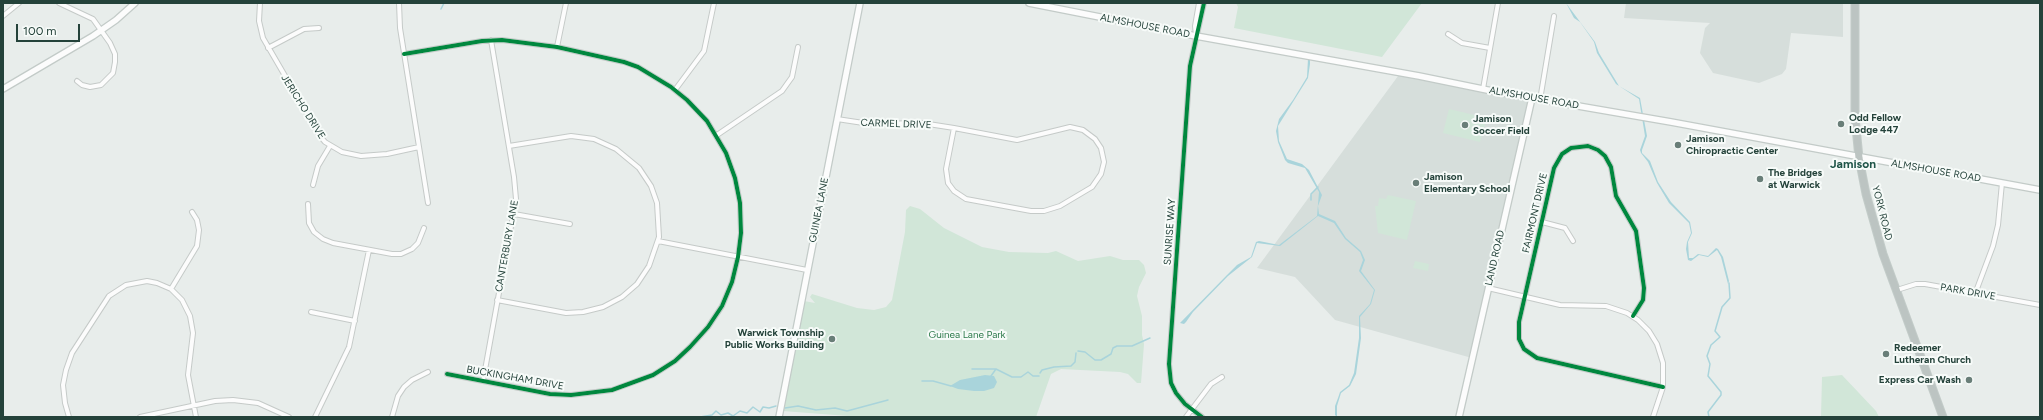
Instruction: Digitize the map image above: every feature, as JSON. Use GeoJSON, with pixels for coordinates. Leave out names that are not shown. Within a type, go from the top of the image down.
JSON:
{"type":"FeatureCollection","features":[{"type":"Feature","properties":{"kind":"highway","name":"YORK ROAD"},"geometry":{"type":"LineString","coordinates":[[1856,3],[1855,117],[1859,158],[1876,230],[1896,290],[1943,417]]}},
{"type":"Feature","properties":{"kind":"main road"},"geometry":{"type":"LineString","coordinates":[[3,89],[102,31],[135,3]]}},
{"type":"Feature","properties":{"kind":"main road","name":"GUINEA LANE"},"geometry":{"type":"LineString","coordinates":[[779,417],[860,3]]}},
{"type":"Feature","properties":{"kind":"main road","name":"ALMSHOUSE ROAD"},"geometry":{"type":"LineString","coordinates":[[1029,3],[1196,36],[1305,55],[1540,100],[1647,118],[2040,190]]}},
{"type":"Feature","properties":{"kind":"main road","name":"LAND ROAD"},"geometry":{"type":"LineString","coordinates":[[1459,417],[1532,98]]}},
{"type":"Feature","properties":{"kind":"street"},"geometry":{"type":"LineString","coordinates":[[3,16],[19,3]]}},
{"type":"Feature","properties":{"kind":"street"},"geometry":{"type":"LineString","coordinates":[[59,3],[92,18],[102,31],[115,54],[115,62],[112,73],[106,82],[94,87],[86,87],[77,81]]}},
{"type":"Feature","properties":{"kind":"street","name":"JERICHO DRIVE"},"geometry":{"type":"LineString","coordinates":[[260,3],[259,24],[263,38],[320,136],[330,146],[342,152],[361,156],[387,154],[419,147]]}},
{"type":"Feature","properties":{"kind":"street"},"geometry":{"type":"LineString","coordinates":[[399,3],[398,18],[428,203]]}},
{"type":"Feature","properties":{"kind":"street"},"geometry":{"type":"LineString","coordinates":[[557,48],[566,3]]}},
{"type":"Feature","properties":{"kind":"street"},"geometry":{"type":"LineString","coordinates":[[675,90],[704,51],[714,3]]}},
{"type":"Feature","properties":{"kind":"street","name":"SUNRISE WAY"},"geometry":{"type":"LineString","coordinates":[[1196,36],[1195,26],[1199,3]]}},
{"type":"Feature","properties":{"kind":"street","name":"SUNRISE WAY"},"geometry":{"type":"LineString","coordinates":[[1202,417],[1180,399],[1173,388],[1168,364],[1190,66],[1196,36],[1201,24],[1204,3]]}},
{"type":"Feature","properties":{"kind":"street"},"geometry":{"type":"LineString","coordinates":[[1483,89],[1498,3]]}},
{"type":"Feature","properties":{"kind":"street"},"geometry":{"type":"LineString","coordinates":[[1540,100],[1554,16]]}},
{"type":"Feature","properties":{"kind":"street"},"geometry":{"type":"LineString","coordinates":[[268,48],[304,29],[319,28]]}},
{"type":"Feature","properties":{"kind":"street"},"geometry":{"type":"LineString","coordinates":[[1448,34],[1462,43],[1490,48]]}},
{"type":"Feature","properties":{"kind":"street","name":"BUCKINGHAM DRIVE"},"geometry":{"type":"LineString","coordinates":[[404,54],[491,40],[530,42],[631,64],[644,70],[675,90],[701,114],[716,135],[731,165],[739,197],[741,232],[738,257],[734,276],[726,298],[708,327],[675,361],[646,378],[612,390],[571,395],[550,394],[447,374]]}},
{"type":"Feature","properties":{"kind":"street","name":"CANTERBURY LANE"},"geometry":{"type":"LineString","coordinates":[[482,381],[514,214],[515,190],[491,40]]}},
{"type":"Feature","properties":{"kind":"street"},"geometry":{"type":"LineString","coordinates":[[716,135],[782,91],[792,77],[798,47]]}},
{"type":"Feature","properties":{"kind":"street","name":"CARMEL DRIVE"},"geometry":{"type":"LineString","coordinates":[[837,119],[870,124],[922,123],[954,128],[1017,140],[1062,128],[1077,128],[1091,135],[1098,143],[1104,158],[1103,168],[1098,179],[1087,191],[1060,206],[1044,211],[1027,210],[966,199],[951,188],[946,174],[954,128]]}},
{"type":"Feature","properties":{"kind":"street"},"geometry":{"type":"LineString","coordinates":[[497,300],[566,313],[583,312],[603,307],[622,297],[637,284],[649,266],[658,241],[659,214],[653,191],[639,168],[616,149],[594,140],[572,136],[509,146]]}},
{"type":"Feature","properties":{"kind":"street"},"geometry":{"type":"LineString","coordinates":[[313,186],[318,166],[330,146]]}},
{"type":"Feature","properties":{"kind":"street","name":"FAIRMONT DRIVE"},"geometry":{"type":"LineString","coordinates":[[1633,316],[1643,300],[1644,288],[1638,236],[1616,196],[1610,164],[1601,152],[1593,147],[1582,146],[1571,148],[1562,154],[1554,168],[1524,297],[1518,333],[1521,344],[1532,356],[1663,387]]}},
{"type":"Feature","properties":{"kind":"street"},"geometry":{"type":"LineString","coordinates":[[1975,294],[1993,246],[1998,225],[2002,184]]}},
{"type":"Feature","properties":{"kind":"street"},"geometry":{"type":"LineString","coordinates":[[308,204],[310,222],[318,236],[333,243],[396,255],[406,252],[418,243],[424,228]]}},
{"type":"Feature","properties":{"kind":"street"},"geometry":{"type":"LineString","coordinates":[[171,289],[198,246],[200,230],[197,220],[192,212]]}},
{"type":"Feature","properties":{"kind":"street"},"geometry":{"type":"LineString","coordinates":[[514,214],[570,224]]}},
{"type":"Feature","properties":{"kind":"street"},"geometry":{"type":"LineString","coordinates":[[1542,222],[1565,228],[1573,241]]}},
{"type":"Feature","properties":{"kind":"street"},"geometry":{"type":"LineString","coordinates":[[658,241],[807,270]]}},
{"type":"Feature","properties":{"kind":"street"},"geometry":{"type":"LineString","coordinates":[[315,417],[349,347],[369,250]]}},
{"type":"Feature","properties":{"kind":"street"},"geometry":{"type":"LineString","coordinates":[[69,417],[63,390],[67,365],[72,353],[106,298],[120,288],[140,282],[157,283],[171,289],[184,303],[192,322],[193,333],[188,375],[196,417]]}},
{"type":"Feature","properties":{"kind":"street","name":"PARK DRIVE"},"geometry":{"type":"LineString","coordinates":[[1896,290],[1918,284],[2040,305]]}},
{"type":"Feature","properties":{"kind":"street"},"geometry":{"type":"LineString","coordinates":[[1488,288],[1560,305],[1606,306],[1633,316],[1649,331],[1660,349],[1664,368],[1663,387],[1653,417]]}},
{"type":"Feature","properties":{"kind":"street"},"geometry":{"type":"LineString","coordinates":[[311,312],[355,321]]}},
{"type":"Feature","properties":{"kind":"street"},"geometry":{"type":"LineString","coordinates":[[392,417],[398,396],[404,387],[412,380],[428,372]]}},
{"type":"Feature","properties":{"kind":"street"},"geometry":{"type":"LineString","coordinates":[[1186,417],[1211,384],[1222,377]]}},
{"type":"Feature","properties":{"kind":"street"},"geometry":{"type":"LineString","coordinates":[[140,417],[221,400],[238,400],[258,403],[290,417]]}},
{"type":"Feature","properties":{"kind":"shaded area"},"geometry":{"type":"Polygon","coordinates":[[[1626,3],[1843,3],[1843,37],[1791,33],[1786,69],[1782,74],[1759,83],[1713,73],[1700,53],[1705,28],[1710,23],[1624,18],[1626,3]]]}},
{"type":"Feature","properties":{"kind":"shaded area","name":"Jamison Elementary School"},"geometry":{"type":"Polygon","coordinates":[[[1401,72],[1532,98],[1472,358],[1335,320],[1295,277],[1257,268],[1401,72]]]}},
{"type":"Feature","properties":{"kind":"green space"},"geometry":{"type":"Polygon","coordinates":[[[1236,3],[1422,3],[1382,57],[1234,28],[1238,7],[1236,3]]]}},
{"type":"Feature","properties":{"kind":"green space","name":"Jamison Soccer Field"},"geometry":{"type":"Polygon","coordinates":[[[1449,109],[1487,118],[1480,142],[1443,133],[1449,109]]]}},
{"type":"Feature","properties":{"kind":"green space"},"geometry":{"type":"Polygon","coordinates":[[[1388,195],[1416,201],[1407,240],[1378,233],[1375,206],[1378,206],[1379,198],[1386,199],[1388,195]]]}},
{"type":"Feature","properties":{"kind":"green space","name":"Guinea Lane Park"},"geometry":{"type":"Polygon","coordinates":[[[910,206],[920,209],[944,228],[982,247],[1009,252],[1048,253],[1056,251],[1078,261],[1110,256],[1123,260],[1139,260],[1144,265],[1146,273],[1139,287],[1137,296],[1142,316],[1142,335],[1144,344],[1141,383],[1137,383],[1128,374],[1120,372],[1061,369],[1051,374],[1036,417],[861,417],[783,411],[804,301],[815,303],[810,297],[812,294],[857,308],[874,310],[886,307],[892,300],[905,232],[906,210],[910,206]]]}},
{"type":"Feature","properties":{"kind":"green space"},"geometry":{"type":"Polygon","coordinates":[[[1415,261],[1429,264],[1428,271],[1413,268],[1415,261]]]}},
{"type":"Feature","properties":{"kind":"green space"},"geometry":{"type":"Polygon","coordinates":[[[1842,375],[1876,411],[1879,417],[1821,417],[1822,377],[1842,375]]]}},
{"type":"Feature","properties":{"kind":"water"},"geometry":{"type":"Polygon","coordinates":[[[1566,3],[1595,42],[1599,53],[1619,86],[1616,84],[1597,53],[1594,42],[1580,22],[1574,18],[1566,3]]]}},
{"type":"Feature","properties":{"kind":"water"},"geometry":{"type":"Polygon","coordinates":[[[1308,59],[1310,59],[1310,64],[1308,78],[1278,126],[1279,141],[1287,159],[1302,164],[1309,170],[1322,195],[1318,206],[1319,214],[1335,221],[1346,238],[1361,251],[1365,260],[1361,271],[1375,290],[1371,304],[1360,317],[1361,338],[1356,374],[1350,386],[1341,393],[1337,406],[1337,417],[1335,415],[1335,406],[1340,392],[1349,385],[1354,373],[1359,338],[1359,316],[1370,304],[1374,290],[1359,271],[1363,260],[1360,252],[1345,239],[1334,223],[1318,216],[1280,246],[1257,243],[1252,257],[1228,276],[1193,312],[1184,324],[1180,323],[1237,265],[1251,257],[1256,242],[1259,241],[1279,245],[1317,216],[1319,192],[1305,168],[1288,163],[1285,160],[1278,142],[1276,131],[1279,119],[1307,77],[1308,59]]]}},
{"type":"Feature","properties":{"kind":"water"},"geometry":{"type":"Polygon","coordinates":[[[1620,86],[1640,98],[1647,136],[1642,153],[1650,161],[1658,182],[1671,202],[1690,222],[1692,233],[1688,242],[1689,258],[1693,258],[1698,254],[1708,256],[1716,248],[1718,249],[1723,257],[1729,281],[1728,284],[1721,257],[1717,250],[1708,257],[1699,255],[1691,261],[1688,260],[1686,249],[1687,242],[1691,233],[1689,223],[1669,203],[1657,183],[1648,162],[1641,153],[1640,150],[1645,136],[1639,99],[1620,86]]]}},
{"type":"Feature","properties":{"kind":"water"},"geometry":{"type":"Polygon","coordinates":[[[985,375],[994,376],[997,382],[994,388],[984,391],[974,391],[958,389],[950,386],[960,380],[985,375]]]}},
{"type":"Feature","properties":{"kind":"waterway"},"geometry":{"type":"LineString","coordinates":[[441,9],[444,3]]}},
{"type":"Feature","properties":{"kind":"waterway"},"geometry":{"type":"LineString","coordinates":[[1311,200],[1311,194],[1318,187]]}},
{"type":"Feature","properties":{"kind":"waterway"},"geometry":{"type":"LineString","coordinates":[[1709,417],[1708,412],[1721,395],[1721,392],[1708,376],[1710,364],[1707,356],[1711,345],[1720,337],[1715,331],[1722,307],[1730,298],[1729,283]]}},
{"type":"Feature","properties":{"kind":"waterway"},"geometry":{"type":"LineString","coordinates":[[1078,351],[1085,352],[1095,360],[1101,360],[1111,354],[1113,348],[1117,346],[1132,346],[1150,338]]}},
{"type":"Feature","properties":{"kind":"waterway"},"geometry":{"type":"LineString","coordinates":[[1040,373],[1042,370],[1054,367],[1071,366],[1075,362],[1076,353]]}},
{"type":"Feature","properties":{"kind":"waterway"},"geometry":{"type":"LineString","coordinates":[[972,369],[996,369],[1012,377],[1021,377],[1028,372],[1033,376],[1039,376]]}},
{"type":"Feature","properties":{"kind":"waterway"},"geometry":{"type":"LineString","coordinates":[[991,376],[996,369]]}},
{"type":"Feature","properties":{"kind":"waterway"},"geometry":{"type":"LineString","coordinates":[[922,381],[933,381],[951,386]]}},
{"type":"Feature","properties":{"kind":"waterway"},"geometry":{"type":"LineString","coordinates":[[785,408],[798,406],[816,410],[835,408],[847,411],[888,400]]}},
{"type":"Feature","properties":{"kind":"waterway"},"geometry":{"type":"LineString","coordinates":[[700,417],[712,415],[716,411],[721,415],[728,413],[733,416],[740,411],[747,413],[753,407],[760,412],[763,407],[769,408],[776,406]]}},
{"type":"Feature","properties":{"kind":"cycle path"},"geometry":{"type":"LineString","coordinates":[[1202,417],[1185,404],[1176,393],[1171,383],[1169,364],[1190,66],[1204,3]]}},
{"type":"Feature","properties":{"kind":"cycle path"},"geometry":{"type":"LineString","coordinates":[[404,54],[482,41],[502,40],[557,47],[624,62],[638,67],[671,87],[687,100],[707,121],[726,153],[735,178],[740,203],[741,233],[738,257],[732,282],[722,306],[708,327],[690,347],[675,361],[653,375],[612,390],[571,395],[550,394],[447,374]]}},
{"type":"Feature","properties":{"kind":"cycle path"},"geometry":{"type":"LineString","coordinates":[[1633,316],[1643,300],[1644,288],[1636,231],[1616,196],[1611,167],[1605,156],[1598,150],[1588,146],[1571,148],[1562,154],[1554,168],[1519,322],[1519,339],[1524,349],[1537,358],[1663,387]]}},
{"type":"Feature","properties":{"kind":"place","name":"Odd Fellow Lodge 447"},"geometry":{"type":"Point","coordinates":[1841,124]}},
{"type":"Feature","properties":{"kind":"place","name":"Jamison Soccer Field"},"geometry":{"type":"Point","coordinates":[1465,125]}},
{"type":"Feature","properties":{"kind":"place","name":"Jamison Chiropractic Center"},"geometry":{"type":"Point","coordinates":[1678,145]}},
{"type":"Feature","properties":{"kind":"place","name":"The Bridges at Warwick"},"geometry":{"type":"Point","coordinates":[1760,179]}},
{"type":"Feature","properties":{"kind":"place","name":"Jamison Elementary School"},"geometry":{"type":"Point","coordinates":[1416,183]}},
{"type":"Feature","properties":{"kind":"place","name":"Warwick Township Public Works Building"},"geometry":{"type":"Point","coordinates":[832,339]}},
{"type":"Feature","properties":{"kind":"place","name":"Redeemer Lutheran Church"},"geometry":{"type":"Point","coordinates":[1886,354]}},
{"type":"Feature","properties":{"kind":"place","name":"Express Car Wash"},"geometry":{"type":"Point","coordinates":[1969,380]}},
{"type":"Feature","properties":{"kind":"district","name":"Jamison"},"geometry":{"type":"Point","coordinates":[1853,164]}}]}
